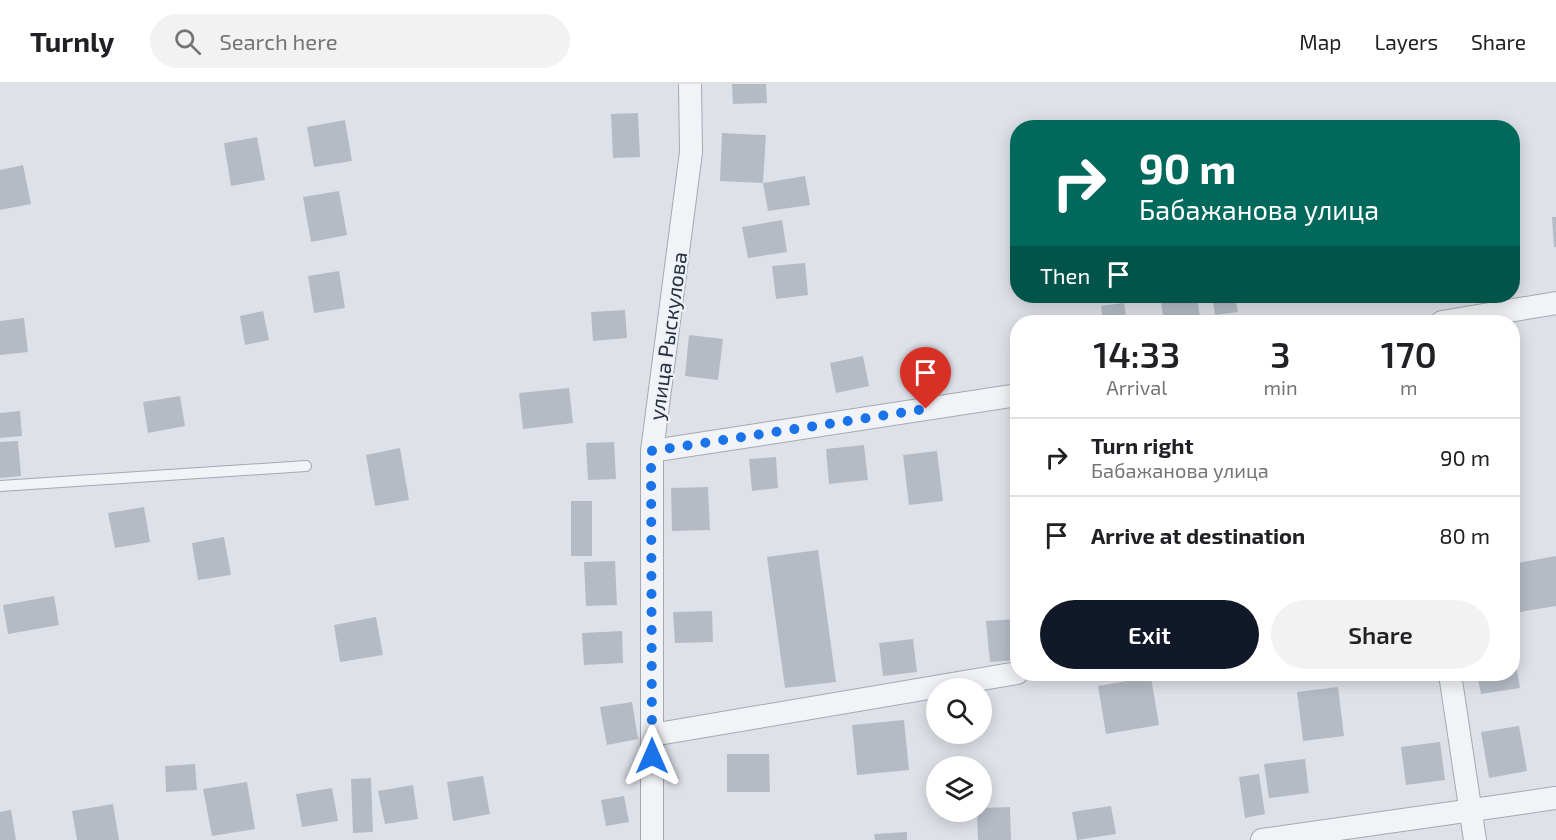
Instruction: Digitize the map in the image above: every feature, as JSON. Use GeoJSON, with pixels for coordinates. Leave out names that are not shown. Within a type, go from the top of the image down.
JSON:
{"type":"FeatureCollection","features":[{"type":"Feature","properties":{"kind":"street","name":"улица Рыскулова"},"geometry":{"type":"LineString","coordinates":[[652,840],[651,451],[691,152],[690,84]]}},
{"type":"Feature","properties":{"kind":"street"},"geometry":{"type":"LineString","coordinates":[[1484,315],[1556,303]]}},
{"type":"Feature","properties":{"kind":"street"},"geometry":{"type":"LineString","coordinates":[[651,451],[1010,396]]}},
{"type":"Feature","properties":{"kind":"street"},"geometry":{"type":"LineString","coordinates":[[652,735],[1010,674]]}},
{"type":"Feature","properties":{"kind":"street"},"geometry":{"type":"LineString","coordinates":[[1451,681],[1475,840]]}},
{"type":"Feature","properties":{"kind":"street"},"geometry":{"type":"LineString","coordinates":[[1262,840],[1556,798]]}},
{"type":"Feature","properties":{"kind":"lane"},"geometry":{"type":"LineString","coordinates":[[0,486],[306,466]]}},
{"type":"Feature","properties":{"kind":"building"},"geometry":{"type":"Polygon","coordinates":[[[732,84],[766,84],[767,103],[733,104],[732,84]]]}},
{"type":"Feature","properties":{"kind":"building"},"geometry":{"type":"Polygon","coordinates":[[[638,113],[640,157],[613,158],[611,114],[638,113]]]}},
{"type":"Feature","properties":{"kind":"building"},"geometry":{"type":"Polygon","coordinates":[[[345,120],[352,161],[314,167],[307,127],[345,120]]]}},
{"type":"Feature","properties":{"kind":"building"},"geometry":{"type":"Polygon","coordinates":[[[722,133],[766,135],[763,183],[720,181],[722,133]]]}},
{"type":"Feature","properties":{"kind":"building"},"geometry":{"type":"Polygon","coordinates":[[[257,137],[265,180],[231,186],[224,143],[257,137]]]}},
{"type":"Feature","properties":{"kind":"building"},"geometry":{"type":"Polygon","coordinates":[[[23,165],[31,204],[0,210],[0,170],[23,165]]]}},
{"type":"Feature","properties":{"kind":"building"},"geometry":{"type":"Polygon","coordinates":[[[805,176],[810,205],[768,211],[763,183],[805,176]]]}},
{"type":"Feature","properties":{"kind":"building"},"geometry":{"type":"Polygon","coordinates":[[[339,191],[347,235],[311,242],[303,197],[339,191]]]}},
{"type":"Feature","properties":{"kind":"building"},"geometry":{"type":"Polygon","coordinates":[[[1552,217],[1556,217],[1556,247],[1554,247],[1552,217]]]}},
{"type":"Feature","properties":{"kind":"building"},"geometry":{"type":"Polygon","coordinates":[[[782,220],[787,252],[748,258],[742,227],[782,220]]]}},
{"type":"Feature","properties":{"kind":"building"},"geometry":{"type":"Polygon","coordinates":[[[805,263],[808,295],[776,299],[772,266],[805,263]]]}},
{"type":"Feature","properties":{"kind":"building"},"geometry":{"type":"Polygon","coordinates":[[[339,271],[345,308],[314,313],[308,276],[339,271]]]}},
{"type":"Feature","properties":{"kind":"building"},"geometry":{"type":"Polygon","coordinates":[[[1124,303],[1126,315],[1102,315],[1101,306],[1124,303]]]}},
{"type":"Feature","properties":{"kind":"building"},"geometry":{"type":"Polygon","coordinates":[[[1161,303],[1198,303],[1200,315],[1163,315],[1161,303]]]}},
{"type":"Feature","properties":{"kind":"building"},"geometry":{"type":"Polygon","coordinates":[[[1213,303],[1236,303],[1238,312],[1215,315],[1213,303]]]}},
{"type":"Feature","properties":{"kind":"building"},"geometry":{"type":"Polygon","coordinates":[[[625,310],[627,338],[593,341],[591,312],[625,310]]]}},
{"type":"Feature","properties":{"kind":"building"},"geometry":{"type":"Polygon","coordinates":[[[263,311],[269,340],[245,345],[240,316],[263,311]]]}},
{"type":"Feature","properties":{"kind":"building"},"geometry":{"type":"Polygon","coordinates":[[[24,318],[28,352],[0,355],[0,321],[24,318]]]}},
{"type":"Feature","properties":{"kind":"building"},"geometry":{"type":"Polygon","coordinates":[[[689,335],[723,339],[718,380],[685,376],[689,335]]]}},
{"type":"Feature","properties":{"kind":"building"},"geometry":{"type":"Polygon","coordinates":[[[863,356],[869,386],[836,393],[830,363],[863,356]]]}},
{"type":"Feature","properties":{"kind":"building"},"geometry":{"type":"Polygon","coordinates":[[[569,388],[573,423],[523,429],[519,393],[569,388]]]}},
{"type":"Feature","properties":{"kind":"building"},"geometry":{"type":"Polygon","coordinates":[[[180,396],[185,426],[148,433],[143,402],[180,396]]]}},
{"type":"Feature","properties":{"kind":"building"},"geometry":{"type":"Polygon","coordinates":[[[20,411],[22,436],[0,438],[0,413],[20,411]]]}},
{"type":"Feature","properties":{"kind":"building"},"geometry":{"type":"Polygon","coordinates":[[[18,441],[21,476],[0,478],[0,442],[18,441]]]}},
{"type":"Feature","properties":{"kind":"building"},"geometry":{"type":"Polygon","coordinates":[[[614,442],[616,479],[588,480],[586,443],[614,442]]]}},
{"type":"Feature","properties":{"kind":"building"},"geometry":{"type":"Polygon","coordinates":[[[864,445],[868,480],[829,484],[826,449],[864,445]]]}},
{"type":"Feature","properties":{"kind":"building"},"geometry":{"type":"Polygon","coordinates":[[[400,448],[409,500],[375,506],[366,455],[400,448]]]}},
{"type":"Feature","properties":{"kind":"building"},"geometry":{"type":"Polygon","coordinates":[[[937,451],[943,501],[909,505],[903,455],[937,451]]]}},
{"type":"Feature","properties":{"kind":"building"},"geometry":{"type":"Polygon","coordinates":[[[776,457],[778,488],[752,491],[749,459],[776,457]]]}},
{"type":"Feature","properties":{"kind":"building"},"geometry":{"type":"Polygon","coordinates":[[[708,487],[710,530],[672,531],[671,488],[708,487]]]}},
{"type":"Feature","properties":{"kind":"building"},"geometry":{"type":"Polygon","coordinates":[[[571,501],[592,501],[592,556],[571,556],[571,501]]]}},
{"type":"Feature","properties":{"kind":"building"},"geometry":{"type":"Polygon","coordinates":[[[144,507],[150,542],[115,548],[108,513],[144,507]]]}},
{"type":"Feature","properties":{"kind":"building"},"geometry":{"type":"Polygon","coordinates":[[[224,537],[231,575],[198,580],[192,543],[224,537]]]}},
{"type":"Feature","properties":{"kind":"building"},"geometry":{"type":"Polygon","coordinates":[[[818,550],[836,682],[785,688],[767,557],[818,550]]]}},
{"type":"Feature","properties":{"kind":"building"},"geometry":{"type":"Polygon","coordinates":[[[1556,556],[1556,606],[1520,612],[1520,563],[1556,556]]]}},
{"type":"Feature","properties":{"kind":"building"},"geometry":{"type":"Polygon","coordinates":[[[615,561],[617,605],[586,606],[584,562],[615,561]]]}},
{"type":"Feature","properties":{"kind":"building"},"geometry":{"type":"Polygon","coordinates":[[[54,596],[59,625],[8,634],[3,605],[54,596]]]}},
{"type":"Feature","properties":{"kind":"building"},"geometry":{"type":"Polygon","coordinates":[[[712,611],[713,642],[675,643],[673,612],[712,611]]]}},
{"type":"Feature","properties":{"kind":"building"},"geometry":{"type":"Polygon","coordinates":[[[376,617],[383,655],[340,662],[334,625],[376,617]]]}},
{"type":"Feature","properties":{"kind":"building"},"geometry":{"type":"Polygon","coordinates":[[[1010,619],[1010,661],[990,662],[986,621],[1010,619]]]}},
{"type":"Feature","properties":{"kind":"building"},"geometry":{"type":"Polygon","coordinates":[[[622,631],[623,663],[584,665],[582,633],[622,631]]]}},
{"type":"Feature","properties":{"kind":"building"},"geometry":{"type":"Polygon","coordinates":[[[913,639],[917,672],[883,676],[879,643],[913,639]]]}},
{"type":"Feature","properties":{"kind":"building"},"geometry":{"type":"Polygon","coordinates":[[[1127,681],[1152,681],[1159,725],[1106,734],[1098,686],[1127,681]]]}},
{"type":"Feature","properties":{"kind":"building"},"geometry":{"type":"Polygon","coordinates":[[[1478,681],[1519,681],[1520,688],[1481,694],[1478,681]]]}},
{"type":"Feature","properties":{"kind":"building"},"geometry":{"type":"Polygon","coordinates":[[[1338,687],[1344,736],[1303,741],[1297,692],[1338,687]]]}},
{"type":"Feature","properties":{"kind":"building"},"geometry":{"type":"Polygon","coordinates":[[[632,702],[638,739],[607,745],[600,707],[632,702]]]}},
{"type":"Feature","properties":{"kind":"building"},"geometry":{"type":"Polygon","coordinates":[[[904,720],[909,770],[857,775],[852,725],[904,720]]]}},
{"type":"Feature","properties":{"kind":"building"},"geometry":{"type":"Polygon","coordinates":[[[1519,726],[1527,771],[1489,778],[1481,732],[1519,726]]]}},
{"type":"Feature","properties":{"kind":"building"},"geometry":{"type":"Polygon","coordinates":[[[1440,742],[1445,780],[1406,785],[1401,747],[1440,742]]]}},
{"type":"Feature","properties":{"kind":"building"},"geometry":{"type":"Polygon","coordinates":[[[727,754],[769,754],[770,792],[727,792],[727,754]]]}},
{"type":"Feature","properties":{"kind":"building"},"geometry":{"type":"Polygon","coordinates":[[[1305,759],[1309,793],[1269,798],[1264,764],[1305,759]]]}},
{"type":"Feature","properties":{"kind":"building"},"geometry":{"type":"Polygon","coordinates":[[[195,764],[197,790],[166,792],[165,766],[195,764]]]}},
{"type":"Feature","properties":{"kind":"building"},"geometry":{"type":"Polygon","coordinates":[[[1259,774],[1265,814],[1245,818],[1239,777],[1259,774]]]}},
{"type":"Feature","properties":{"kind":"building"},"geometry":{"type":"Polygon","coordinates":[[[483,776],[490,814],[453,821],[447,782],[483,776]]]}},
{"type":"Feature","properties":{"kind":"building"},"geometry":{"type":"Polygon","coordinates":[[[371,778],[373,832],[353,833],[351,779],[371,778]]]}},
{"type":"Feature","properties":{"kind":"building"},"geometry":{"type":"Polygon","coordinates":[[[247,782],[255,829],[212,836],[203,789],[247,782]]]}},
{"type":"Feature","properties":{"kind":"building"},"geometry":{"type":"Polygon","coordinates":[[[413,785],[418,819],[385,824],[378,791],[413,785]]]}},
{"type":"Feature","properties":{"kind":"building"},"geometry":{"type":"Polygon","coordinates":[[[332,788],[338,821],[302,827],[296,794],[332,788]]]}},
{"type":"Feature","properties":{"kind":"building"},"geometry":{"type":"Polygon","coordinates":[[[624,796],[629,822],[606,826],[601,800],[624,796]]]}},
{"type":"Feature","properties":{"kind":"building"},"geometry":{"type":"Polygon","coordinates":[[[113,804],[119,840],[77,840],[72,811],[113,804]]]}},
{"type":"Feature","properties":{"kind":"building"},"geometry":{"type":"Polygon","coordinates":[[[1111,806],[1116,834],[1077,840],[1072,812],[1111,806]]]}},
{"type":"Feature","properties":{"kind":"building"},"geometry":{"type":"Polygon","coordinates":[[[1010,807],[1011,840],[978,840],[977,822],[992,822],[992,808],[1010,807]]]}},
{"type":"Feature","properties":{"kind":"building"},"geometry":{"type":"Polygon","coordinates":[[[11,810],[16,840],[0,840],[0,812],[11,810]]]}},
{"type":"Feature","properties":{"kind":"building"},"geometry":{"type":"Polygon","coordinates":[[[907,832],[907,840],[875,840],[874,834],[907,832]]]}},
{"type":"Feature","properties":{"kind":"route"},"geometry":{"type":"LineString","coordinates":[[652,756],[651,451],[926,409]]}}]}
